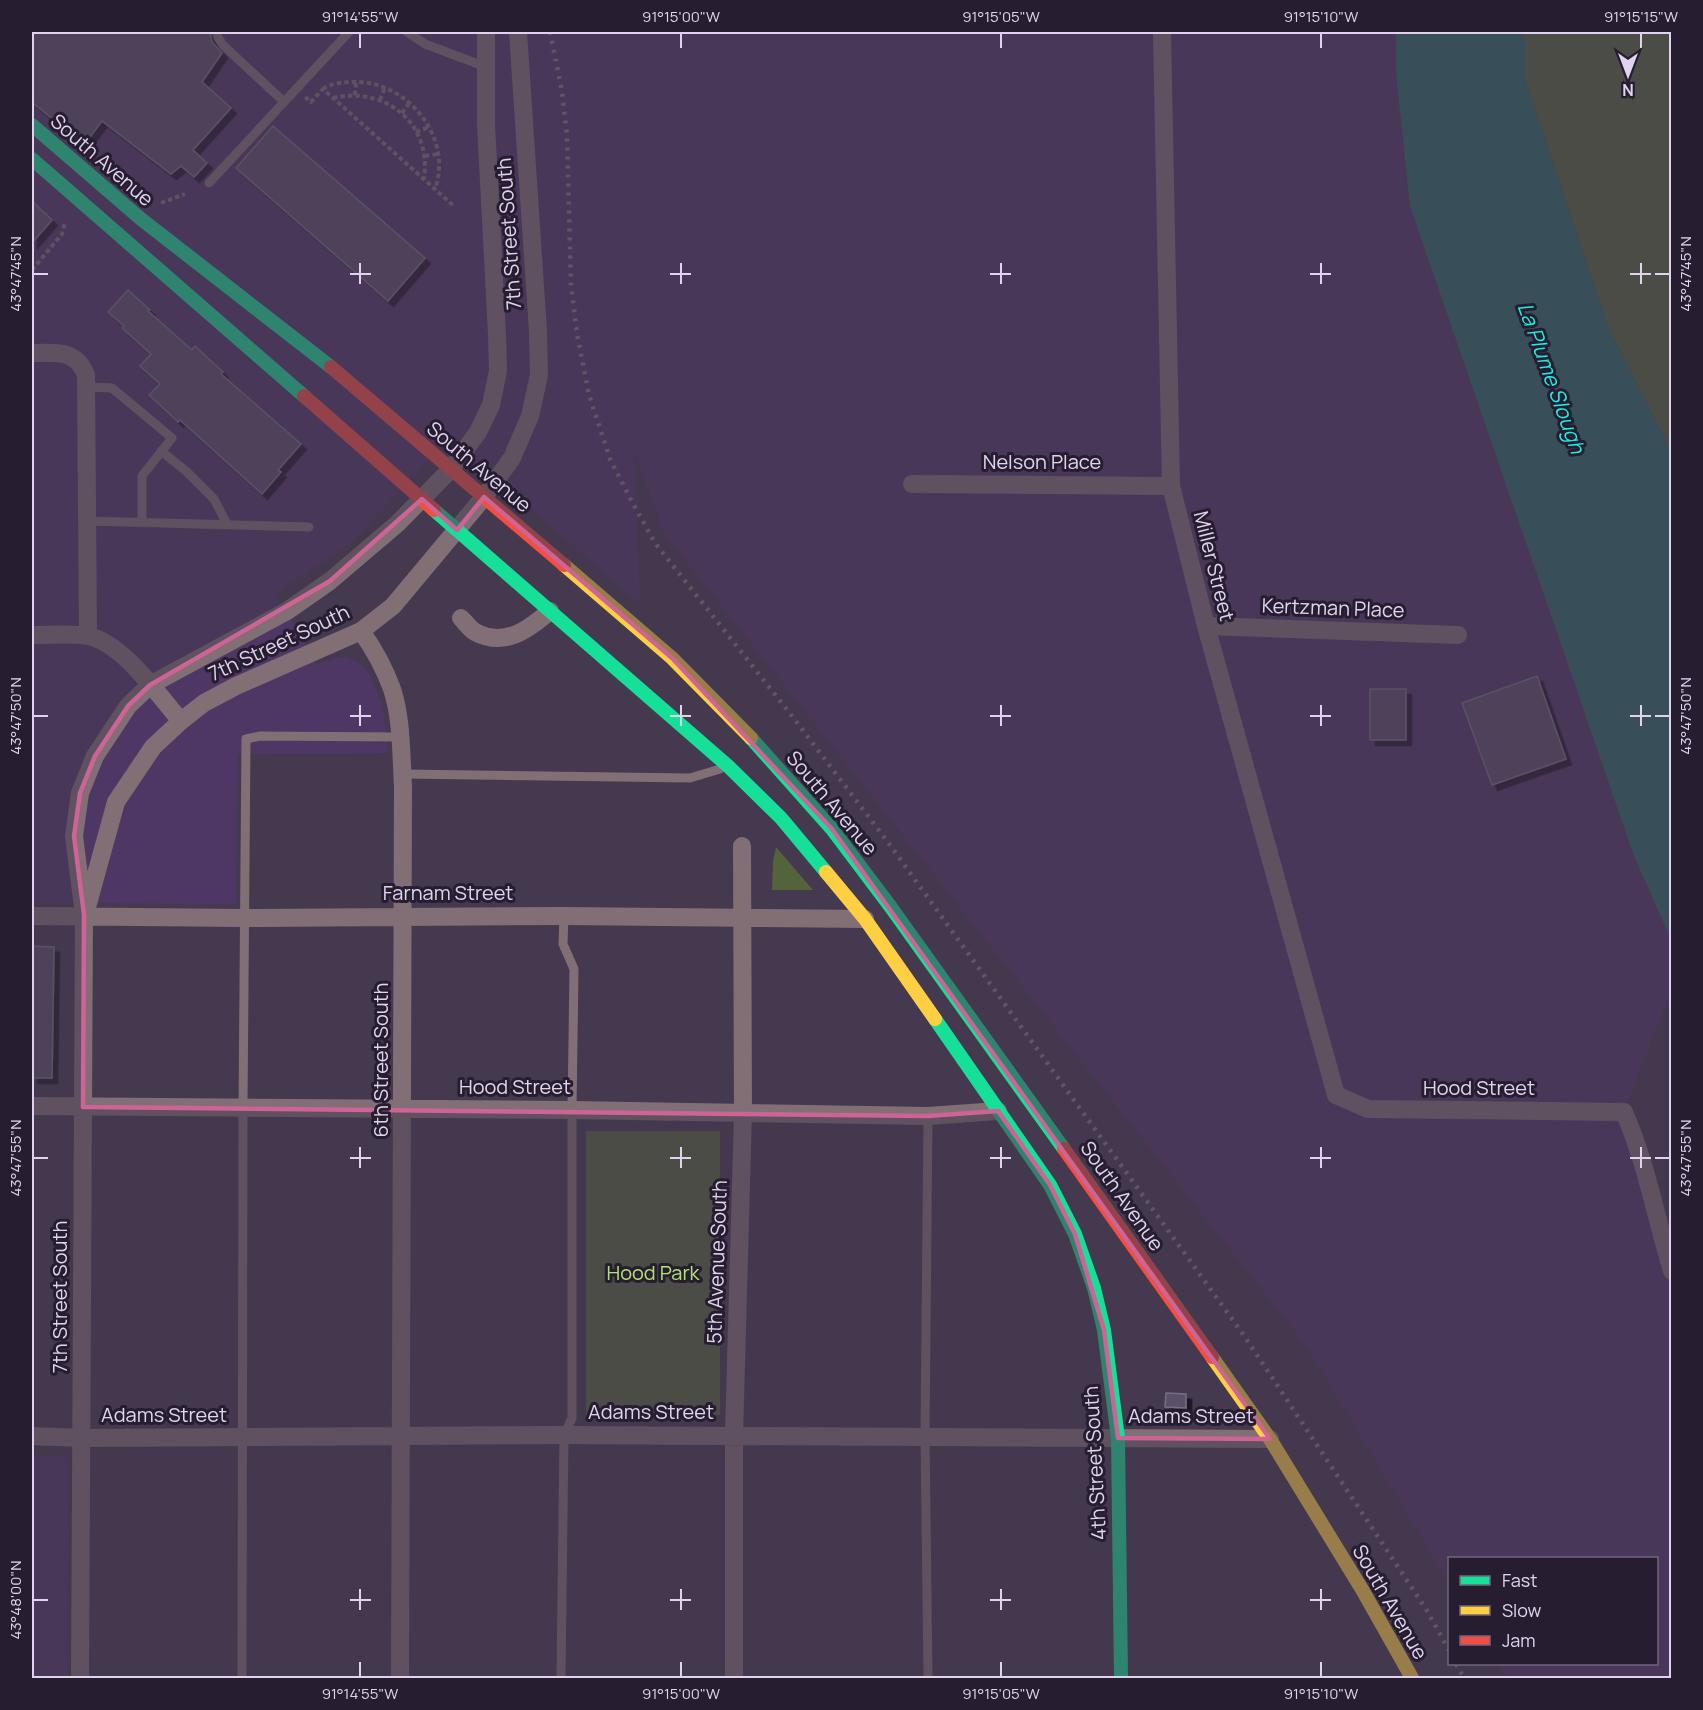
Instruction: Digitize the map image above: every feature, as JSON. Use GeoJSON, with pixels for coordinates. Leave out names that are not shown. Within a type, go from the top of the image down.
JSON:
{"type":"FeatureCollection","features":[{"type":"Feature","properties":{"kind":"highway","name":"South Avenue"},"geometry":{"type":"LineString","coordinates":[[32,124],[141,219],[304,345],[484,497],[672,658],[754,741],[832,829],[1070,1156],[1270,1439],[1363,1591],[1412,1678]]}},
{"type":"Feature","properties":{"kind":"highway"},"geometry":{"type":"LineString","coordinates":[[32,159],[728,766],[781,818],[865,919],[998,1111]]}},
{"type":"Feature","properties":{"kind":"highway","name":"4th Street South"},"geometry":{"type":"LineString","coordinates":[[998,1111],[1050,1185],[1075,1234],[1094,1287],[1104,1330],[1118,1438],[1121,1678]]}},
{"type":"Feature","properties":{"kind":"street","name":"7th Street South"},"geometry":{"type":"LineString","coordinates":[[80,1678],[84,915],[74,836],[80,793],[95,756],[128,706],[150,685],[286,611],[330,581],[398,524],[451,469],[478,432],[490,405],[498,371],[486,124],[486,32]]}},
{"type":"Feature","properties":{"kind":"street","name":"7th Street South"},"geometry":{"type":"LineString","coordinates":[[84,915],[116,802],[153,747],[204,703],[236,686],[362,631],[393,606],[484,497],[512,458],[530,416],[538,375],[538,331],[518,32]]}},
{"type":"Feature","properties":{"kind":"street","name":"Miller Street"},"geometry":{"type":"LineString","coordinates":[[1162,32],[1171,486],[1206,626],[1336,1095]]}},
{"type":"Feature","properties":{"kind":"street"},"geometry":{"type":"LineString","coordinates":[[32,352],[69,355],[77,358],[87,381],[88,636]]}},
{"type":"Feature","properties":{"kind":"street","name":"Nelson Place"},"geometry":{"type":"LineString","coordinates":[[912,484],[1171,486]]}},
{"type":"Feature","properties":{"kind":"street"},"geometry":{"type":"LineString","coordinates":[[461,618],[475,632],[497,638],[512,637],[532,627],[550,611]]}},
{"type":"Feature","properties":{"kind":"street","name":"Kertzman Place"},"geometry":{"type":"LineString","coordinates":[[1206,626],[1458,635]]}},
{"type":"Feature","properties":{"kind":"street","name":"6th Street South"},"geometry":{"type":"LineString","coordinates":[[362,631],[378,655],[393,691],[400,737],[402,774],[404,915],[400,1678]]}},
{"type":"Feature","properties":{"kind":"street"},"geometry":{"type":"LineString","coordinates":[[32,635],[88,636],[115,649],[131,662],[181,721]]}},
{"type":"Feature","properties":{"kind":"street","name":"5th Avenue South"},"geometry":{"type":"LineString","coordinates":[[734,1678],[734,1435],[743,1113],[742,846]]}},
{"type":"Feature","properties":{"kind":"street","name":"Farnam Street"},"geometry":{"type":"LineString","coordinates":[[32,916],[244,918],[404,915],[865,919]]}},
{"type":"Feature","properties":{"kind":"street","name":"Hood Street"},"geometry":{"type":"LineString","coordinates":[[1336,1095],[1368,1109],[1624,1112],[1664,1216]]}},
{"type":"Feature","properties":{"kind":"street","name":"Hood Street"},"geometry":{"type":"LineString","coordinates":[[32,1106],[572,1110],[928,1116],[998,1111]]}},
{"type":"Feature","properties":{"kind":"street"},"geometry":{"type":"LineString","coordinates":[[1664,1216],[1671,1270]]}},
{"type":"Feature","properties":{"kind":"street","name":"Adams Street"},"geometry":{"type":"LineString","coordinates":[[32,1436],[81,1438],[734,1435],[1270,1439]]}},
{"type":"Feature","properties":{"kind":"lane"},"geometry":{"type":"LineString","coordinates":[[217,32],[224,46],[283,101]]}},
{"type":"Feature","properties":{"kind":"lane"},"geometry":{"type":"LineString","coordinates":[[209,183],[348,32]]}},
{"type":"Feature","properties":{"kind":"lane"},"geometry":{"type":"LineString","coordinates":[[407,32],[425,44],[486,67]]}},
{"type":"Feature","properties":{"kind":"lane"},"geometry":{"type":"LineString","coordinates":[[87,381],[112,388],[172,438],[142,476],[142,522]]}},
{"type":"Feature","properties":{"kind":"lane"},"geometry":{"type":"LineString","coordinates":[[161,452],[186,471],[214,499],[227,524]]}},
{"type":"Feature","properties":{"kind":"lane"},"geometry":{"type":"LineString","coordinates":[[87,521],[309,527]]}},
{"type":"Feature","properties":{"kind":"lane"},"geometry":{"type":"LineString","coordinates":[[242,1678],[246,739],[260,736],[400,737]]}},
{"type":"Feature","properties":{"kind":"lane"},"geometry":{"type":"LineString","coordinates":[[402,774],[690,778],[728,766]]}},
{"type":"Feature","properties":{"kind":"lane"},"geometry":{"type":"LineString","coordinates":[[561,1678],[564,1435],[572,1418],[574,969],[563,944],[564,916]]}},
{"type":"Feature","properties":{"kind":"lane"},"geometry":{"type":"LineString","coordinates":[[928,1116],[925,1436],[928,1678]]}},
{"type":"Feature","properties":{"kind":"path"},"geometry":{"type":"LineString","coordinates":[[355,95],[356,82]]}},
{"type":"Feature","properties":{"kind":"path"},"geometry":{"type":"LineString","coordinates":[[311,102],[328,85],[356,82],[385,87],[410,102],[429,127],[438,154],[438,177],[435,189]]}},
{"type":"Feature","properties":{"kind":"path"},"geometry":{"type":"LineString","coordinates":[[380,99],[385,87]]}},
{"type":"Feature","properties":{"kind":"path"},"geometry":{"type":"LineString","coordinates":[[323,89],[455,207]]}},
{"type":"Feature","properties":{"kind":"path"},"geometry":{"type":"LineString","coordinates":[[333,98],[355,95],[380,99],[402,112],[416,132],[425,156],[424,179]]}},
{"type":"Feature","properties":{"kind":"path"},"geometry":{"type":"LineString","coordinates":[[402,112],[410,102]]}},
{"type":"Feature","properties":{"kind":"path"},"geometry":{"type":"LineString","coordinates":[[416,132],[429,127]]}},
{"type":"Feature","properties":{"kind":"path"},"geometry":{"type":"LineString","coordinates":[[425,156],[438,154]]}},
{"type":"Feature","properties":{"kind":"path"},"geometry":{"type":"LineString","coordinates":[[158,204],[185,194]]}},
{"type":"Feature","properties":{"kind":"path"},"geometry":{"type":"LineString","coordinates":[[32,270],[62,234],[68,213]]}},
{"type":"Feature","properties":{"kind":"highlighted area"},"geometry":{"type":"Polygon","coordinates":[[[484,497],[672,658],[832,829],[1270,1439],[1118,1438],[1104,1330],[1075,1234],[1050,1185],[998,1111],[928,1116],[83,1107],[84,915],[74,836],[80,793],[95,756],[128,706],[150,685],[330,581],[422,499],[457,530],[484,497]]]}},
{"type":"Feature","properties":{"kind":"shaded area"},"geometry":{"type":"Polygon","coordinates":[[[32,32],[1396,32],[1396,74],[1410,206],[1634,856],[1671,939],[1671,991],[1624,1112],[1671,1271],[1671,1678],[1507,1678],[1499,1665],[1658,1665],[1658,1557],[1448,1557],[1448,1581],[1308,1348],[664,533],[635,453],[640,604],[529,507],[447,441],[353,541],[274,594],[287,611],[316,665],[336,658],[347,658],[361,664],[369,673],[383,708],[388,753],[238,754],[236,904],[32,903],[32,32]]]}},
{"type":"Feature","properties":{"kind":"shaded area"},"geometry":{"type":"Polygon","coordinates":[[[32,1456],[63,1456],[69,1465],[67,1678],[32,1678],[32,1456]]]}},
{"type":"Feature","properties":{"kind":"green space"},"geometry":{"type":"Polygon","coordinates":[[[1525,32],[1671,32],[1671,451],[1610,332],[1525,81],[1525,32]]]}},
{"type":"Feature","properties":{"kind":"green space"},"geometry":{"type":"Polygon","coordinates":[[[776,847],[813,890],[772,890],[776,847]]]}},
{"type":"Feature","properties":{"kind":"green space","name":"Hood Park"},"geometry":{"type":"Polygon","coordinates":[[[586,1131],[720,1131],[720,1415],[586,1415],[586,1131]]]}},
{"type":"Feature","properties":{"kind":"water","name":"La Plume Slough"},"geometry":{"type":"Polygon","coordinates":[[[1396,32],[1525,32],[1525,81],[1610,332],[1671,451],[1671,939],[1634,856],[1410,206],[1396,74],[1396,32]]]}},
{"type":"Feature","properties":{"kind":"building"},"geometry":{"type":"Polygon","coordinates":[[[32,32],[210,32],[212,42],[222,53],[202,82],[231,108],[193,150],[207,163],[194,177],[181,166],[171,174],[102,121],[84,145],[32,102],[32,32]]]}},
{"type":"Feature","properties":{"kind":"building"},"geometry":{"type":"Polygon","coordinates":[[[273,126],[425,258],[388,301],[236,168],[273,126]]]}},
{"type":"Feature","properties":{"kind":"building"},"geometry":{"type":"Polygon","coordinates":[[[32,201],[52,220],[32,243],[32,201]]]}},
{"type":"Feature","properties":{"kind":"building"},"geometry":{"type":"Polygon","coordinates":[[[128,290],[192,350],[195,346],[223,372],[221,374],[301,444],[278,470],[281,472],[262,494],[149,395],[160,384],[140,366],[151,354],[108,312],[128,290]]]}},
{"type":"Feature","properties":{"kind":"building"},"geometry":{"type":"Polygon","coordinates":[[[1537,676],[1566,759],[1492,785],[1462,703],[1537,676]]]}},
{"type":"Feature","properties":{"kind":"building"},"geometry":{"type":"Polygon","coordinates":[[[1370,689],[1406,689],[1406,740],[1370,740],[1370,689]]]}},
{"type":"Feature","properties":{"kind":"building"},"geometry":{"type":"Polygon","coordinates":[[[32,946],[54,947],[52,1078],[32,1078],[32,946]]]}},
{"type":"Feature","properties":{"kind":"building"},"geometry":{"type":"Polygon","coordinates":[[[1166,1393],[1186,1394],[1186,1408],[1165,1407],[1166,1393]]]}},
{"type":"Feature","properties":{"kind":"railway"},"geometry":{"type":"LineString","coordinates":[[550,32],[562,91],[567,136],[571,285],[577,334],[589,395],[610,459],[631,500],[655,543],[792,716],[887,841],[1245,1337],[1426,1609],[1448,1648]]}},
{"type":"Feature","properties":{"kind":"railway"},"geometry":{"type":"LineString","coordinates":[[1457,1665],[1464,1678]]}},
{"type":"Feature","properties":{"kind":"traffic: fast"},"geometry":{"type":"LineString","coordinates":[[32,125],[141,219],[331,367]]}},
{"type":"Feature","properties":{"kind":"traffic: fast"},"geometry":{"type":"LineString","coordinates":[[32,159],[304,396]]}},
{"type":"Feature","properties":{"kind":"traffic: fast"},"geometry":{"type":"LineString","coordinates":[[434,510],[728,766],[781,818],[826,872]]}},
{"type":"Feature","properties":{"kind":"traffic: fast"},"geometry":{"type":"LineString","coordinates":[[751,738],[832,829],[1064,1149]]}},
{"type":"Feature","properties":{"kind":"traffic: fast"},"geometry":{"type":"LineString","coordinates":[[935,1019],[1050,1185],[1075,1234],[1094,1288],[1104,1330],[1118,1438],[1121,1678]]}},
{"type":"Feature","properties":{"kind":"traffic: slow"},"geometry":{"type":"LineString","coordinates":[[564,565],[672,658],[751,738]]}},
{"type":"Feature","properties":{"kind":"traffic: slow"},"geometry":{"type":"LineString","coordinates":[[826,872],[865,919],[935,1019]]}},
{"type":"Feature","properties":{"kind":"traffic: slow"},"geometry":{"type":"LineString","coordinates":[[1212,1357],[1270,1439],[1363,1591],[1412,1678]]}},
{"type":"Feature","properties":{"kind":"traffic: jam"},"geometry":{"type":"LineString","coordinates":[[331,367],[564,565]]}},
{"type":"Feature","properties":{"kind":"traffic: jam"},"geometry":{"type":"LineString","coordinates":[[304,396],[434,510]]}},
{"type":"Feature","properties":{"kind":"traffic: jam"},"geometry":{"type":"LineString","coordinates":[[1064,1149],[1212,1357]]}}]}
